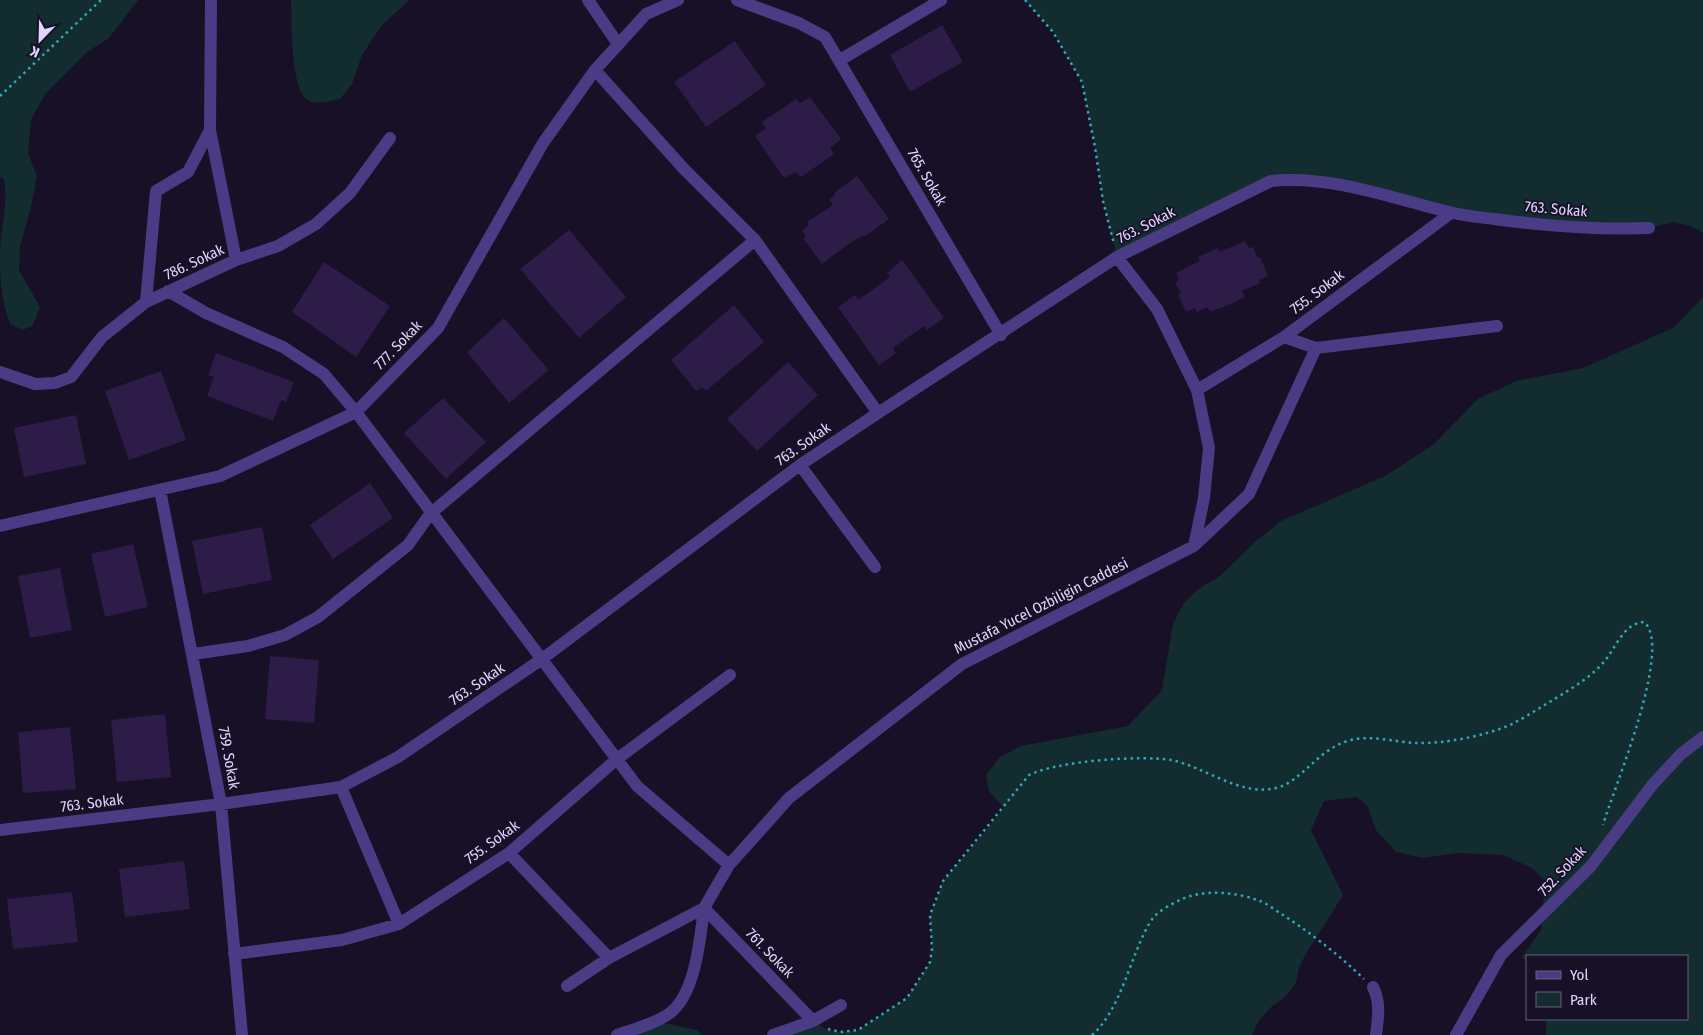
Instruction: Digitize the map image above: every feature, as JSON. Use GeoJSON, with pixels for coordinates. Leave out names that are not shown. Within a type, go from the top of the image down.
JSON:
{"type":"FeatureCollection","features":[{"type":"Feature","properties":{"kind":"street"},"geometry":{"type":"LineString","coordinates":[[211,0],[210,130],[236,260]]}},
{"type":"Feature","properties":{"kind":"street"},"geometry":{"type":"LineString","coordinates":[[588,0],[618,44]]}},
{"type":"Feature","properties":{"kind":"street","name":"777. Sokak"},"geometry":{"type":"LineString","coordinates":[[0,526],[220,476],[356,412],[438,328],[543,144],[595,70],[646,14],[678,0]]}},
{"type":"Feature","properties":{"kind":"street","name":"765. Sokak"},"geometry":{"type":"LineString","coordinates":[[737,0],[799,23],[825,37],[1000,335]]}},
{"type":"Feature","properties":{"kind":"street"},"geometry":{"type":"LineString","coordinates":[[840,60],[941,0]]}},
{"type":"Feature","properties":{"kind":"street"},"geometry":{"type":"LineString","coordinates":[[595,70],[684,168],[755,240],[878,413]]}},
{"type":"Feature","properties":{"kind":"street"},"geometry":{"type":"LineString","coordinates":[[146,302],[156,191],[188,172],[210,130]]}},
{"type":"Feature","properties":{"kind":"street","name":"786. Sokak"},"geometry":{"type":"LineString","coordinates":[[0,372],[35,384],[55,383],[70,377],[102,337],[146,302],[236,260],[278,246],[316,224],[350,193],[390,138]]}},
{"type":"Feature","properties":{"kind":"street","name":"763. Sokak"},"geometry":{"type":"LineString","coordinates":[[0,830],[221,804],[341,787],[398,757],[542,659],[800,465],[878,413],[1118,257],[1271,181],[1297,178],[1329,182],[1451,212],[1526,223],[1606,229],[1649,228]]}},
{"type":"Feature","properties":{"kind":"street","name":"755. Sokak"},"geometry":{"type":"LineString","coordinates":[[1197,390],[1284,337],[1451,212]]}},
{"type":"Feature","properties":{"kind":"street"},"geometry":{"type":"LineString","coordinates":[[193,654],[248,646],[285,635],[318,617],[408,546],[430,514],[755,240]]}},
{"type":"Feature","properties":{"kind":"street"},"geometry":{"type":"LineString","coordinates":[[1118,257],[1157,309],[1197,390],[1209,448],[1204,498],[1194,546]]}},
{"type":"Feature","properties":{"kind":"street"},"geometry":{"type":"LineString","coordinates":[[168,291],[206,313],[283,347],[324,374],[356,412],[430,514],[637,786],[729,865]]}},
{"type":"Feature","properties":{"kind":"street"},"geometry":{"type":"LineString","coordinates":[[1284,337],[1316,348],[1497,326]]}},
{"type":"Feature","properties":{"kind":"street","name":"Mustafa Yucel Ozbiligin Caddesi"},"geometry":{"type":"LineString","coordinates":[[704,908],[729,865],[789,798],[962,664],[1194,546],[1249,494],[1316,348]]}},
{"type":"Feature","properties":{"kind":"street"},"geometry":{"type":"LineString","coordinates":[[800,465],[875,567]]}},
{"type":"Feature","properties":{"kind":"street","name":"759. Sokak"},"geometry":{"type":"LineString","coordinates":[[160,490],[221,804],[242,1035]]}},
{"type":"Feature","properties":{"kind":"street","name":"755. Sokak"},"geometry":{"type":"LineString","coordinates":[[234,954],[342,940],[399,924],[508,853],[617,759],[730,675]]}},
{"type":"Feature","properties":{"kind":"street","name":"752. Sokak"},"geometry":{"type":"LineString","coordinates":[[1456,1035],[1501,955],[1591,866],[1653,784],[1681,754],[1703,737]]}},
{"type":"Feature","properties":{"kind":"street"},"geometry":{"type":"LineString","coordinates":[[341,787],[399,924]]}},
{"type":"Feature","properties":{"kind":"street"},"geometry":{"type":"LineString","coordinates":[[508,853],[609,958]]}},
{"type":"Feature","properties":{"kind":"street"},"geometry":{"type":"LineString","coordinates":[[567,986],[609,958],[704,908]]}},
{"type":"Feature","properties":{"kind":"street"},"geometry":{"type":"LineString","coordinates":[[616,1035],[656,1021],[671,1012],[683,996],[699,947],[704,908]]}},
{"type":"Feature","properties":{"kind":"street","name":"761. Sokak"},"geometry":{"type":"LineString","coordinates":[[704,908],[813,1021]]}},
{"type":"Feature","properties":{"kind":"street"},"geometry":{"type":"LineString","coordinates":[[1373,986],[1378,997],[1379,1009],[1376,1035]]}},
{"type":"Feature","properties":{"kind":"street"},"geometry":{"type":"LineString","coordinates":[[773,1035],[813,1021],[841,1005]]}},
{"type":"Feature","properties":{"kind":"path"},"geometry":{"type":"LineString","coordinates":[[0,96],[101,0]]}},
{"type":"Feature","properties":{"kind":"path"},"geometry":{"type":"LineString","coordinates":[[1025,0],[1053,32],[1082,82],[1096,147],[1103,201],[1118,257]]}},
{"type":"Feature","properties":{"kind":"path"},"geometry":{"type":"LineString","coordinates":[[813,1021],[825,1028],[840,1032],[858,1030],[907,998],[930,962],[932,949],[930,915],[942,881],[1029,775],[1044,768],[1093,762],[1172,760],[1232,783],[1255,788],[1275,788],[1289,782],[1332,746],[1353,740],[1379,739],[1417,743],[1467,737],[1511,724],[1576,686],[1602,664],[1629,628],[1638,622],[1644,622],[1650,627],[1653,636],[1647,684],[1636,730],[1601,832]]}},
{"type":"Feature","properties":{"kind":"path"},"geometry":{"type":"LineString","coordinates":[[1092,1035],[1110,1011],[1124,982],[1136,948],[1150,920],[1166,906],[1194,894],[1233,894],[1261,902],[1339,956],[1373,986]]}},
{"type":"Feature","properties":{"kind":"green space"},"geometry":{"type":"Polygon","coordinates":[[[0,0],[138,0],[109,38],[87,52],[45,94],[31,120],[28,153],[37,176],[20,247],[19,270],[40,307],[33,325],[23,330],[10,324],[2,295],[0,248],[5,197],[4,179],[0,177],[0,0]]]}},
{"type":"Feature","properties":{"kind":"green space"},"geometry":{"type":"Polygon","coordinates":[[[291,0],[410,0],[382,25],[362,55],[352,84],[340,99],[318,103],[306,99],[297,80],[294,67],[291,0]]]}},
{"type":"Feature","properties":{"kind":"green space"},"geometry":{"type":"Polygon","coordinates":[[[1025,0],[1703,0],[1703,233],[1691,226],[1673,222],[1649,228],[1526,223],[1397,198],[1271,181],[1117,257],[1103,201],[1095,147],[1082,82],[1053,32],[1025,0]]]}},
{"type":"Feature","properties":{"kind":"green space"},"geometry":{"type":"Polygon","coordinates":[[[1703,297],[1703,1035],[1546,1035],[1546,1020],[1688,1020],[1688,955],[1526,955],[1526,962],[1522,957],[1541,930],[1545,881],[1532,868],[1503,855],[1457,853],[1423,858],[1396,852],[1376,830],[1368,807],[1357,797],[1324,801],[1311,830],[1343,895],[1307,952],[1299,967],[1296,983],[1285,997],[1271,1007],[1259,1020],[1252,1035],[773,1035],[813,1021],[825,1029],[840,1032],[858,1030],[907,998],[930,962],[932,949],[930,915],[943,881],[1004,808],[989,791],[986,775],[1000,757],[1021,746],[1128,726],[1162,690],[1173,624],[1184,603],[1198,589],[1220,576],[1255,542],[1281,521],[1385,476],[1433,445],[1478,399],[1516,381],[1583,368],[1673,328],[1703,297]]]}},
{"type":"Feature","properties":{"kind":"green space"},"geometry":{"type":"Polygon","coordinates":[[[655,1021],[697,1030],[702,1035],[617,1035],[655,1021]]]}},
{"type":"Feature","properties":{"kind":"building"},"geometry":{"type":"Polygon","coordinates":[[[942,25],[963,62],[910,92],[890,55],[942,25]]]}},
{"type":"Feature","properties":{"kind":"building"},"geometry":{"type":"Polygon","coordinates":[[[735,41],[766,85],[706,127],[674,82],[735,41]]]}},
{"type":"Feature","properties":{"kind":"building"},"geometry":{"type":"Polygon","coordinates":[[[810,97],[841,139],[830,148],[834,154],[801,177],[796,172],[784,178],[755,136],[766,128],[762,122],[796,99],[800,103],[810,97]]]}},
{"type":"Feature","properties":{"kind":"building"},"geometry":{"type":"Polygon","coordinates":[[[857,176],[889,219],[864,237],[863,235],[847,245],[822,264],[803,238],[806,236],[802,230],[809,225],[807,222],[833,205],[829,200],[835,195],[834,193],[857,176]]]}},
{"type":"Feature","properties":{"kind":"building"},"geometry":{"type":"Polygon","coordinates":[[[569,230],[626,297],[579,338],[520,269],[569,230]]]}},
{"type":"Feature","properties":{"kind":"building"},"geometry":{"type":"Polygon","coordinates":[[[1245,241],[1249,248],[1253,247],[1258,258],[1260,257],[1268,276],[1259,280],[1260,283],[1242,291],[1245,297],[1231,304],[1210,312],[1207,307],[1197,312],[1195,308],[1186,312],[1178,295],[1181,294],[1175,282],[1179,280],[1176,273],[1200,261],[1198,257],[1218,248],[1220,252],[1245,241]]]}},
{"type":"Feature","properties":{"kind":"building"},"geometry":{"type":"Polygon","coordinates":[[[902,260],[944,318],[927,330],[924,326],[893,348],[896,353],[879,365],[838,307],[855,295],[858,300],[890,277],[887,273],[902,260]]]}},
{"type":"Feature","properties":{"kind":"building"},"geometry":{"type":"Polygon","coordinates":[[[324,262],[390,306],[356,357],[292,312],[324,262]]]}},
{"type":"Feature","properties":{"kind":"building"},"geometry":{"type":"Polygon","coordinates":[[[734,305],[764,342],[706,391],[702,387],[696,391],[671,360],[734,305]]]}},
{"type":"Feature","properties":{"kind":"building"},"geometry":{"type":"Polygon","coordinates":[[[504,318],[549,370],[509,403],[467,352],[504,318]]]}},
{"type":"Feature","properties":{"kind":"building"},"geometry":{"type":"Polygon","coordinates":[[[216,353],[294,382],[286,402],[281,400],[273,421],[207,396],[214,377],[208,375],[216,353]]]}},
{"type":"Feature","properties":{"kind":"building"},"geometry":{"type":"Polygon","coordinates":[[[788,362],[818,395],[757,451],[727,419],[788,362]]]}},
{"type":"Feature","properties":{"kind":"building"},"geometry":{"type":"Polygon","coordinates":[[[161,371],[186,440],[129,460],[105,391],[161,371]]]}},
{"type":"Feature","properties":{"kind":"building"},"geometry":{"type":"Polygon","coordinates":[[[443,398],[486,442],[446,479],[404,433],[443,398]]]}},
{"type":"Feature","properties":{"kind":"building"},"geometry":{"type":"Polygon","coordinates":[[[76,415],[86,464],[24,477],[14,428],[76,415]]]}},
{"type":"Feature","properties":{"kind":"building"},"geometry":{"type":"Polygon","coordinates":[[[370,483],[393,518],[333,559],[310,525],[370,483]]]}},
{"type":"Feature","properties":{"kind":"building"},"geometry":{"type":"Polygon","coordinates":[[[262,527],[272,580],[203,594],[192,541],[262,527]]]}},
{"type":"Feature","properties":{"kind":"building"},"geometry":{"type":"Polygon","coordinates":[[[133,544],[148,607],[105,617],[91,554],[133,544]]]}},
{"type":"Feature","properties":{"kind":"building"},"geometry":{"type":"Polygon","coordinates":[[[60,568],[72,630],[30,638],[18,576],[60,568]]]}},
{"type":"Feature","properties":{"kind":"building"},"geometry":{"type":"Polygon","coordinates":[[[270,656],[319,660],[314,723],[265,719],[270,656]]]}},
{"type":"Feature","properties":{"kind":"building"},"geometry":{"type":"Polygon","coordinates":[[[165,714],[171,777],[117,782],[111,720],[165,714]]]}},
{"type":"Feature","properties":{"kind":"building"},"geometry":{"type":"Polygon","coordinates":[[[70,727],[76,789],[23,793],[18,732],[70,727]]]}},
{"type":"Feature","properties":{"kind":"building"},"geometry":{"type":"Polygon","coordinates":[[[184,861],[190,909],[125,917],[119,869],[184,861]]]}},
{"type":"Feature","properties":{"kind":"building"},"geometry":{"type":"Polygon","coordinates":[[[72,892],[78,942],[13,949],[7,899],[72,892]]]}}]}
